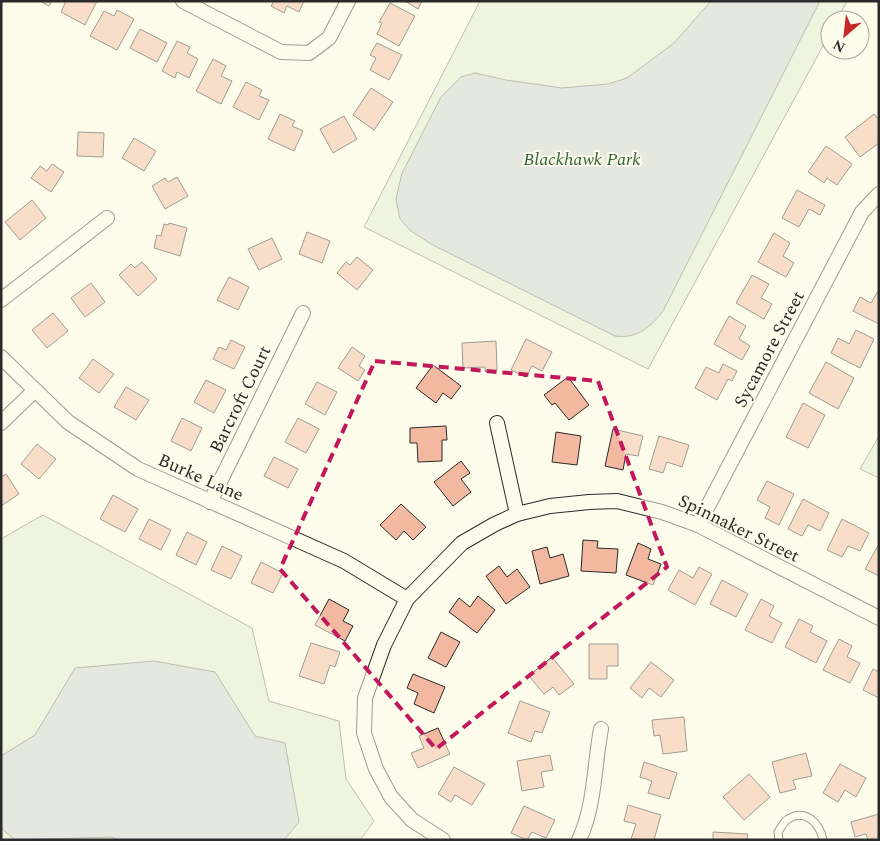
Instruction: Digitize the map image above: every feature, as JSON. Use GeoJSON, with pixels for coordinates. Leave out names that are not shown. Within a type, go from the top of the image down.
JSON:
{"type":"FeatureCollection","features":[{"type":"Feature","properties":{"kind":"street"},"geometry":{"type":"LineString","coordinates":[[183,1],[281,52],[309,53],[329,38],[348,1]]}},
{"type":"Feature","properties":{"kind":"street","name":"Sycamore Street"},"geometry":{"type":"LineString","coordinates":[[698,525],[862,212],[879,194]]}},
{"type":"Feature","properties":{"kind":"street"},"geometry":{"type":"LineString","coordinates":[[1,300],[107,218]]}},
{"type":"Feature","properties":{"kind":"street","name":"Barcroft Court"},"geometry":{"type":"LineString","coordinates":[[210,502],[303,313]]}},
{"type":"Feature","properties":{"kind":"street","name":"Burke Lane"},"geometry":{"type":"LineString","coordinates":[[1,357],[68,422],[138,469],[344,561],[407,599]]}},
{"type":"Feature","properties":{"kind":"street"},"geometry":{"type":"LineString","coordinates":[[1,423],[35,390]]}},
{"type":"Feature","properties":{"kind":"street"},"geometry":{"type":"LineString","coordinates":[[497,423],[517,514]]}},
{"type":"Feature","properties":{"kind":"street","name":"Spinnaker Street"},"geometry":{"type":"LineString","coordinates":[[443,840],[412,820],[391,797],[376,769],[364,733],[366,698],[384,646],[407,599],[462,543],[517,514],[550,506],[617,501],[681,517],[879,618]]}},
{"type":"Feature","properties":{"kind":"street"},"geometry":{"type":"LineString","coordinates":[[579,840],[592,798],[595,763],[601,729]]}},
{"type":"Feature","properties":{"kind":"lane"},"geometry":{"type":"LineString","coordinates":[[779,840],[778,832],[788,819],[802,816],[814,820],[821,828],[823,840]]}},
{"type":"Feature","properties":{"kind":"highlighted area"},"geometry":{"type":"Polygon","coordinates":[[[375,361],[598,381],[667,567],[436,749],[280,569],[375,361]]]}},
{"type":"Feature","properties":{"kind":"green space","name":"Blackhawk Park"},"geometry":{"type":"Polygon","coordinates":[[[480,1],[847,1],[842,10],[820,10],[820,51],[648,369],[364,227],[480,1]]]}},
{"type":"Feature","properties":{"kind":"green space"},"geometry":{"type":"Polygon","coordinates":[[[879,436],[879,478],[860,469],[879,436]]]}},
{"type":"Feature","properties":{"kind":"green space"},"geometry":{"type":"Polygon","coordinates":[[[43,515],[252,628],[269,701],[339,721],[346,779],[374,821],[360,840],[1,840],[1,539],[43,515]]]}},
{"type":"Feature","properties":{"kind":"shaded area","name":"Blackhawk Park"},"geometry":{"type":"Polygon","coordinates":[[[711,1],[820,1],[663,311],[648,327],[630,336],[615,336],[433,245],[411,231],[400,219],[396,199],[402,173],[441,97],[461,77],[475,73],[506,80],[562,88],[608,84],[627,78],[674,43],[711,1]]]}},
{"type":"Feature","properties":{"kind":"shaded area"},"geometry":{"type":"Polygon","coordinates":[[[154,661],[215,672],[255,736],[285,743],[299,822],[284,840],[119,840],[111,837],[15,840],[1,828],[1,756],[35,735],[75,668],[154,661]]]}},
{"type":"Feature","properties":{"kind":"building"},"geometry":{"type":"Polygon","coordinates":[[[40,1],[52,1],[49,6],[40,1]]]}},
{"type":"Feature","properties":{"kind":"building"},"geometry":{"type":"Polygon","coordinates":[[[66,1],[97,1],[85,25],[61,12],[66,1]]]}},
{"type":"Feature","properties":{"kind":"building"},"geometry":{"type":"Polygon","coordinates":[[[274,1],[304,1],[299,12],[287,6],[284,13],[271,6],[274,1]]]}},
{"type":"Feature","properties":{"kind":"building"},"geometry":{"type":"Polygon","coordinates":[[[405,1],[422,1],[418,9],[405,1]]]}},
{"type":"Feature","properties":{"kind":"building"},"geometry":{"type":"Polygon","coordinates":[[[390,3],[415,16],[399,46],[377,34],[382,23],[379,22],[390,3]]]}},
{"type":"Feature","properties":{"kind":"building"},"geometry":{"type":"Polygon","coordinates":[[[117,10],[134,19],[117,50],[90,36],[104,11],[114,16],[117,10]]]}},
{"type":"Feature","properties":{"kind":"building"},"geometry":{"type":"Polygon","coordinates":[[[140,29],[167,43],[157,62],[130,48],[140,29]]]}},
{"type":"Feature","properties":{"kind":"building"},"geometry":{"type":"Polygon","coordinates":[[[177,41],[190,47],[187,53],[198,59],[189,78],[177,72],[175,78],[162,71],[177,41]]]}},
{"type":"Feature","properties":{"kind":"building"},"geometry":{"type":"Polygon","coordinates":[[[377,43],[402,55],[389,80],[370,70],[376,58],[370,55],[377,43]]]}},
{"type":"Feature","properties":{"kind":"building"},"geometry":{"type":"Polygon","coordinates":[[[213,59],[226,66],[221,76],[232,81],[221,104],[196,91],[213,59]]]}},
{"type":"Feature","properties":{"kind":"building"},"geometry":{"type":"Polygon","coordinates":[[[246,82],[262,90],[259,96],[269,100],[259,120],[233,107],[246,82]]]}},
{"type":"Feature","properties":{"kind":"building"},"geometry":{"type":"Polygon","coordinates":[[[371,88],[393,102],[374,130],[353,115],[371,88]]]}},
{"type":"Feature","properties":{"kind":"building"},"geometry":{"type":"Polygon","coordinates":[[[280,114],[295,121],[292,126],[303,131],[294,151],[268,139],[280,114]]]}},
{"type":"Feature","properties":{"kind":"building"},"geometry":{"type":"Polygon","coordinates":[[[874,114],[879,120],[879,143],[860,157],[845,137],[874,114]]]}},
{"type":"Feature","properties":{"kind":"building"},"geometry":{"type":"Polygon","coordinates":[[[344,116],[357,139],[333,153],[320,129],[344,116]]]}},
{"type":"Feature","properties":{"kind":"building"},"geometry":{"type":"Polygon","coordinates":[[[78,132],[104,133],[103,157],[77,156],[78,132]]]}},
{"type":"Feature","properties":{"kind":"building"},"geometry":{"type":"Polygon","coordinates":[[[134,138],[156,151],[144,171],[122,158],[134,138]]]}},
{"type":"Feature","properties":{"kind":"building"},"geometry":{"type":"Polygon","coordinates":[[[826,146],[852,164],[837,185],[827,178],[824,183],[808,172],[826,146]]]}},
{"type":"Feature","properties":{"kind":"building"},"geometry":{"type":"Polygon","coordinates":[[[52,164],[64,172],[51,192],[31,178],[40,166],[47,171],[52,164]]]}},
{"type":"Feature","properties":{"kind":"building"},"geometry":{"type":"Polygon","coordinates":[[[177,177],[188,196],[165,209],[152,186],[165,178],[168,182],[177,177]]]}},
{"type":"Feature","properties":{"kind":"building"},"geometry":{"type":"Polygon","coordinates":[[[797,190],[825,205],[820,215],[809,209],[799,227],[782,218],[797,190]]]}},
{"type":"Feature","properties":{"kind":"building"},"geometry":{"type":"Polygon","coordinates":[[[32,200],[46,218],[20,240],[5,222],[32,200]]]}},
{"type":"Feature","properties":{"kind":"building"},"geometry":{"type":"Polygon","coordinates":[[[169,223],[187,228],[180,256],[154,248],[157,235],[161,236],[164,224],[168,225],[169,223]]]}},
{"type":"Feature","properties":{"kind":"building"},"geometry":{"type":"Polygon","coordinates":[[[307,232],[330,241],[322,263],[299,254],[307,232]]]}},
{"type":"Feature","properties":{"kind":"building"},"geometry":{"type":"Polygon","coordinates":[[[774,233],[790,243],[783,256],[794,263],[786,277],[758,262],[774,233]]]}},
{"type":"Feature","properties":{"kind":"building"},"geometry":{"type":"Polygon","coordinates":[[[272,238],[282,259],[259,270],[248,249],[272,238]]]}},
{"type":"Feature","properties":{"kind":"building"},"geometry":{"type":"Polygon","coordinates":[[[357,257],[373,270],[357,290],[337,273],[346,262],[350,265],[357,257]]]}},
{"type":"Feature","properties":{"kind":"building"},"geometry":{"type":"Polygon","coordinates":[[[142,262],[157,279],[138,296],[119,275],[131,264],[135,268],[142,262]]]}},
{"type":"Feature","properties":{"kind":"building"},"geometry":{"type":"Polygon","coordinates":[[[752,275],[769,284],[761,298],[772,304],[764,319],[736,303],[752,275]]]}},
{"type":"Feature","properties":{"kind":"building"},"geometry":{"type":"Polygon","coordinates":[[[229,277],[249,287],[238,310],[217,300],[229,277]]]}},
{"type":"Feature","properties":{"kind":"building"},"geometry":{"type":"Polygon","coordinates":[[[91,283],[105,302],[85,317],[71,298],[91,283]]]}},
{"type":"Feature","properties":{"kind":"building"},"geometry":{"type":"Polygon","coordinates":[[[879,289],[879,324],[853,311],[860,297],[871,303],[879,289]]]}},
{"type":"Feature","properties":{"kind":"building"},"geometry":{"type":"Polygon","coordinates":[[[53,313],[68,331],[47,348],[32,330],[53,313]]]}},
{"type":"Feature","properties":{"kind":"building"},"geometry":{"type":"Polygon","coordinates":[[[729,316],[746,326],[739,339],[750,346],[742,360],[714,344],[729,316]]]}},
{"type":"Feature","properties":{"kind":"building"},"geometry":{"type":"Polygon","coordinates":[[[856,330],[874,339],[860,368],[831,353],[838,338],[849,344],[856,330]]]}},
{"type":"Feature","properties":{"kind":"building"},"geometry":{"type":"Polygon","coordinates":[[[526,339],[552,352],[542,371],[532,366],[526,377],[511,370],[526,339]]]}},
{"type":"Feature","properties":{"kind":"building"},"geometry":{"type":"Polygon","coordinates":[[[231,340],[245,347],[234,369],[213,359],[219,347],[226,350],[231,340]]]}},
{"type":"Feature","properties":{"kind":"building"},"geometry":{"type":"Polygon","coordinates":[[[496,341],[497,370],[485,371],[485,367],[463,368],[462,343],[496,341]]]}},
{"type":"Feature","properties":{"kind":"building"},"geometry":{"type":"Polygon","coordinates":[[[352,347],[365,356],[359,366],[365,370],[358,381],[338,368],[352,347]]]}},
{"type":"Feature","properties":{"kind":"building"},"geometry":{"type":"Polygon","coordinates":[[[93,359],[114,374],[99,393],[79,378],[93,359]]]}},
{"type":"Feature","properties":{"kind":"building"},"geometry":{"type":"Polygon","coordinates":[[[826,362],[854,378],[838,409],[809,393],[826,362]]]}},
{"type":"Feature","properties":{"kind":"building"},"geometry":{"type":"Polygon","coordinates":[[[723,364],[737,371],[732,381],[728,379],[717,400],[695,388],[706,367],[719,373],[723,364]]]}},
{"type":"Feature","properties":{"kind":"building"},"geometry":{"type":"Polygon","coordinates":[[[433,365],[461,386],[451,399],[443,393],[436,403],[416,388],[433,365]]]}},
{"type":"Feature","properties":{"kind":"building"},"geometry":{"type":"Polygon","coordinates":[[[568,377],[589,405],[569,420],[555,403],[552,405],[544,395],[568,377]]]}},
{"type":"Feature","properties":{"kind":"building"},"geometry":{"type":"Polygon","coordinates":[[[206,380],[226,390],[214,413],[194,402],[206,380]]]}},
{"type":"Feature","properties":{"kind":"building"},"geometry":{"type":"Polygon","coordinates":[[[317,382],[337,392],[325,415],[305,404],[317,382]]]}},
{"type":"Feature","properties":{"kind":"building"},"geometry":{"type":"Polygon","coordinates":[[[126,387],[149,400],[136,420],[114,407],[126,387]]]}},
{"type":"Feature","properties":{"kind":"building"},"geometry":{"type":"Polygon","coordinates":[[[803,403],[825,415],[808,448],[786,437],[803,403]]]}},
{"type":"Feature","properties":{"kind":"building"},"geometry":{"type":"Polygon","coordinates":[[[182,418],[202,428],[191,451],[171,441],[182,418]]]}},
{"type":"Feature","properties":{"kind":"building"},"geometry":{"type":"Polygon","coordinates":[[[298,418],[319,429],[306,453],[285,442],[298,418]]]}},
{"type":"Feature","properties":{"kind":"building"},"geometry":{"type":"Polygon","coordinates":[[[446,426],[447,440],[442,440],[442,461],[418,462],[417,443],[410,443],[410,428],[446,426]]]}},
{"type":"Feature","properties":{"kind":"building"},"geometry":{"type":"Polygon","coordinates":[[[613,429],[643,436],[638,456],[626,454],[623,470],[605,466],[613,429]]]}},
{"type":"Feature","properties":{"kind":"building"},"geometry":{"type":"Polygon","coordinates":[[[556,432],[581,436],[577,465],[552,462],[556,432]]]}},
{"type":"Feature","properties":{"kind":"building"},"geometry":{"type":"Polygon","coordinates":[[[659,436],[689,445],[682,467],[667,462],[663,473],[649,469],[659,436]]]}},
{"type":"Feature","properties":{"kind":"building"},"geometry":{"type":"Polygon","coordinates":[[[37,444],[56,459],[39,479],[21,464],[37,444]]]}},
{"type":"Feature","properties":{"kind":"building"},"geometry":{"type":"Polygon","coordinates":[[[274,457],[298,469],[288,488],[264,476],[274,457]]]}},
{"type":"Feature","properties":{"kind":"building"},"geometry":{"type":"Polygon","coordinates":[[[461,461],[470,473],[461,479],[471,492],[453,506],[434,482],[461,461]]]}},
{"type":"Feature","properties":{"kind":"building"},"geometry":{"type":"Polygon","coordinates":[[[6,474],[19,494],[1,506],[1,477],[6,474]]]}},
{"type":"Feature","properties":{"kind":"building"},"geometry":{"type":"Polygon","coordinates":[[[767,481],[794,494],[779,525],[765,518],[770,507],[757,500],[767,481]]]}},
{"type":"Feature","properties":{"kind":"building"},"geometry":{"type":"Polygon","coordinates":[[[113,495],[138,509],[125,532],[100,519],[113,495]]]}},
{"type":"Feature","properties":{"kind":"building"},"geometry":{"type":"Polygon","coordinates":[[[803,499],[829,513],[820,531],[808,525],[802,536],[788,529],[803,499]]]}},
{"type":"Feature","properties":{"kind":"building"},"geometry":{"type":"Polygon","coordinates":[[[401,504],[426,527],[413,540],[404,531],[396,540],[380,525],[401,504]]]}},
{"type":"Feature","properties":{"kind":"building"},"geometry":{"type":"Polygon","coordinates":[[[149,519],[171,530],[161,550],[139,539],[149,519]]]}},
{"type":"Feature","properties":{"kind":"building"},"geometry":{"type":"Polygon","coordinates":[[[842,519],[869,533],[860,551],[848,546],[842,557],[827,550],[842,519]]]}},
{"type":"Feature","properties":{"kind":"building"},"geometry":{"type":"Polygon","coordinates":[[[187,532],[207,542],[196,565],[176,555],[187,532]]]}},
{"type":"Feature","properties":{"kind":"building"},"geometry":{"type":"Polygon","coordinates":[[[583,540],[598,541],[597,548],[618,549],[616,573],[581,571],[583,540]]]}},
{"type":"Feature","properties":{"kind":"building"},"geometry":{"type":"Polygon","coordinates":[[[638,543],[651,549],[648,559],[661,564],[653,585],[626,575],[638,543]]]}},
{"type":"Feature","properties":{"kind":"building"},"geometry":{"type":"Polygon","coordinates":[[[879,544],[879,576],[865,569],[879,544]]]}},
{"type":"Feature","properties":{"kind":"building"},"geometry":{"type":"Polygon","coordinates":[[[222,546],[242,556],[231,579],[211,570],[222,546]]]}},
{"type":"Feature","properties":{"kind":"building"},"geometry":{"type":"Polygon","coordinates":[[[547,547],[550,558],[563,554],[569,576],[540,584],[532,551],[547,547]]]}},
{"type":"Feature","properties":{"kind":"building"},"geometry":{"type":"Polygon","coordinates":[[[261,562],[283,573],[273,593],[251,583],[261,562]]]}},
{"type":"Feature","properties":{"kind":"building"},"geometry":{"type":"Polygon","coordinates":[[[499,566],[507,577],[517,569],[530,587],[506,604],[486,576],[499,566]]]}},
{"type":"Feature","properties":{"kind":"building"},"geometry":{"type":"Polygon","coordinates":[[[699,567],[712,574],[695,605],[668,590],[679,570],[693,578],[699,567]]]}},
{"type":"Feature","properties":{"kind":"building"},"geometry":{"type":"Polygon","coordinates":[[[722,580],[748,594],[736,617],[710,604],[722,580]]]}},
{"type":"Feature","properties":{"kind":"building"},"geometry":{"type":"Polygon","coordinates":[[[478,596],[495,610],[477,633],[449,612],[459,598],[470,607],[478,596]]]}},
{"type":"Feature","properties":{"kind":"building"},"geometry":{"type":"Polygon","coordinates":[[[329,599],[349,610],[343,621],[353,626],[345,641],[315,625],[329,599]]]}},
{"type":"Feature","properties":{"kind":"building"},"geometry":{"type":"Polygon","coordinates":[[[761,599],[774,606],[769,616],[782,623],[772,643],[745,630],[761,599]]]}},
{"type":"Feature","properties":{"kind":"building"},"geometry":{"type":"Polygon","coordinates":[[[799,619],[813,626],[810,632],[827,641],[816,663],[785,647],[799,619]]]}},
{"type":"Feature","properties":{"kind":"building"},"geometry":{"type":"Polygon","coordinates":[[[441,632],[460,642],[446,667],[428,658],[441,632]]]}},
{"type":"Feature","properties":{"kind":"building"},"geometry":{"type":"Polygon","coordinates":[[[839,639],[852,646],[847,657],[860,663],[850,683],[823,670],[839,639]]]}},
{"type":"Feature","properties":{"kind":"building"},"geometry":{"type":"Polygon","coordinates":[[[311,643],[340,652],[335,667],[330,665],[324,684],[299,676],[311,643]]]}},
{"type":"Feature","properties":{"kind":"building"},"geometry":{"type":"Polygon","coordinates":[[[589,644],[618,644],[618,666],[607,666],[607,679],[589,679],[589,644]]]}},
{"type":"Feature","properties":{"kind":"building"},"geometry":{"type":"Polygon","coordinates":[[[552,657],[574,684],[559,695],[553,687],[544,694],[529,676],[552,657]]]}},
{"type":"Feature","properties":{"kind":"building"},"geometry":{"type":"Polygon","coordinates":[[[651,662],[674,680],[661,697],[649,688],[642,698],[630,688],[651,662]]]}},
{"type":"Feature","properties":{"kind":"building"},"geometry":{"type":"Polygon","coordinates":[[[873,669],[879,672],[879,698],[863,690],[873,669]]]}},
{"type":"Feature","properties":{"kind":"building"},"geometry":{"type":"Polygon","coordinates":[[[413,674],[445,687],[434,713],[414,704],[418,693],[407,688],[413,674]]]}},
{"type":"Feature","properties":{"kind":"building"},"geometry":{"type":"Polygon","coordinates":[[[520,701],[550,712],[542,733],[535,731],[531,742],[508,733],[520,701]]]}},
{"type":"Feature","properties":{"kind":"building"},"geometry":{"type":"Polygon","coordinates":[[[684,717],[687,751],[663,754],[660,735],[654,736],[652,720],[684,717]]]}},
{"type":"Feature","properties":{"kind":"building"},"geometry":{"type":"Polygon","coordinates":[[[438,728],[450,754],[418,768],[411,753],[424,748],[419,736],[438,728]]]}},
{"type":"Feature","properties":{"kind":"building"},"geometry":{"type":"Polygon","coordinates":[[[806,753],[812,776],[793,780],[796,789],[780,793],[772,762],[806,753]]]}},
{"type":"Feature","properties":{"kind":"building"},"geometry":{"type":"Polygon","coordinates":[[[550,755],[553,770],[541,772],[544,787],[522,791],[517,761],[550,755]]]}},
{"type":"Feature","properties":{"kind":"building"},"geometry":{"type":"Polygon","coordinates":[[[644,762],[677,773],[669,799],[648,793],[652,781],[640,777],[644,762]]]}},
{"type":"Feature","properties":{"kind":"building"},"geometry":{"type":"Polygon","coordinates":[[[840,764],[866,778],[856,797],[845,790],[838,802],[823,793],[840,764]]]}},
{"type":"Feature","properties":{"kind":"building"},"geometry":{"type":"Polygon","coordinates":[[[454,767],[485,784],[472,805],[455,795],[451,802],[438,794],[454,767]]]}},
{"type":"Feature","properties":{"kind":"building"},"geometry":{"type":"Polygon","coordinates":[[[749,774],[770,797],[744,820],[723,797],[749,774]]]}},
{"type":"Feature","properties":{"kind":"building"},"geometry":{"type":"Polygon","coordinates":[[[628,805],[661,815],[654,840],[631,839],[636,824],[624,821],[628,805]]]}},
{"type":"Feature","properties":{"kind":"building"},"geometry":{"type":"Polygon","coordinates":[[[524,806],[555,820],[546,838],[532,832],[527,840],[511,833],[524,806]]]}},
{"type":"Feature","properties":{"kind":"building"},"geometry":{"type":"Polygon","coordinates":[[[879,814],[879,840],[868,840],[866,834],[855,837],[851,822],[879,814]]]}},
{"type":"Feature","properties":{"kind":"building"},"geometry":{"type":"Polygon","coordinates":[[[713,832],[748,834],[747,840],[713,840],[713,832]]]}}]}
